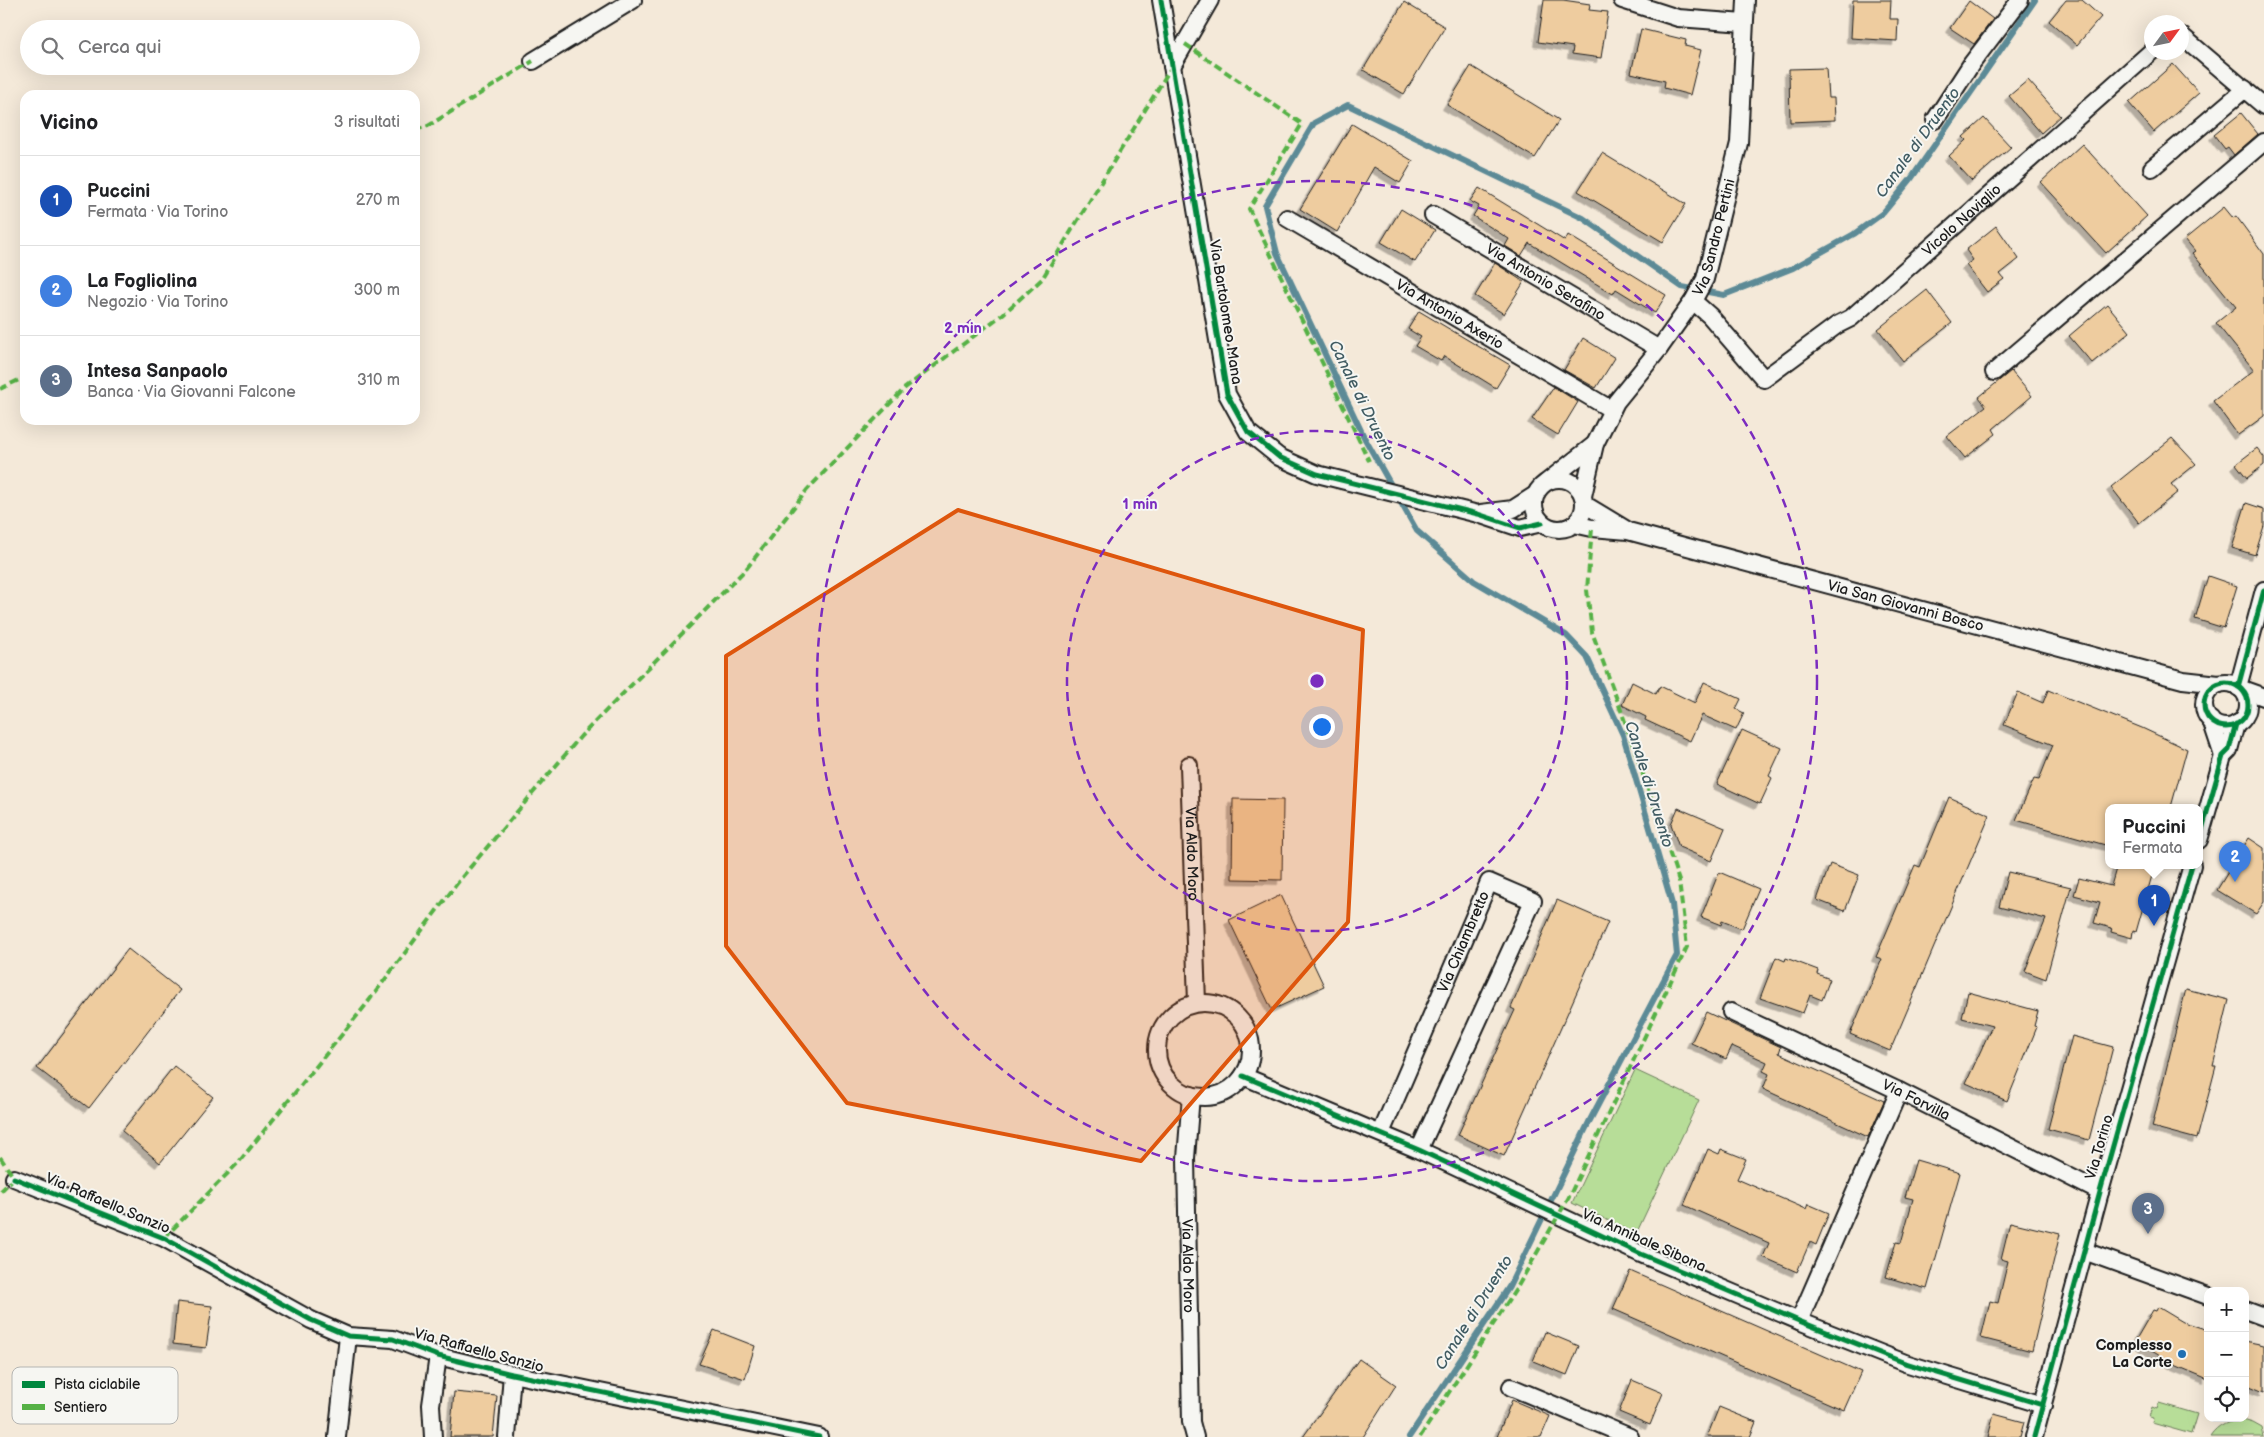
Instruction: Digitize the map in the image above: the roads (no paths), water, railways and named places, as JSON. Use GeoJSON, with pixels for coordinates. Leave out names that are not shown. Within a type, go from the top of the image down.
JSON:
{"type":"FeatureCollection","features":[{"type":"Feature","properties":{"kind":"street"},"geometry":{"type":"LineString","coordinates":[[533,61],[633,0]]}},
{"type":"Feature","properties":{"kind":"street","name":"Via Bartolomeo Mana"},"geometry":{"type":"LineString","coordinates":[[1162,0],[1227,394],[1248,432],[1279,457],[1317,474],[1478,514],[1520,528],[1542,523]]}},
{"type":"Feature","properties":{"kind":"street"},"geometry":{"type":"LineString","coordinates":[[1172,66],[1210,0]]}},
{"type":"Feature","properties":{"kind":"street"},"geometry":{"type":"LineString","coordinates":[[1622,0],[1678,18],[1744,23]]}},
{"type":"Feature","properties":{"kind":"street","name":"Via Sandro Pertini"},"geometry":{"type":"LineString","coordinates":[[1583,500],[1595,444],[1616,402],[1659,349],[1694,299],[1704,279],[1739,143],[1746,0]]}},
{"type":"Feature","properties":{"kind":"street"},"geometry":{"type":"LineString","coordinates":[[1934,120],[1972,63],[2020,0]]}},
{"type":"Feature","properties":{"kind":"street"},"geometry":{"type":"LineString","coordinates":[[2189,42],[2264,106]]}},
{"type":"Feature","properties":{"kind":"street","name":"Vicolo Naviglio"},"geometry":{"type":"LineString","coordinates":[[1694,299],[1764,379],[1837,325],[1852,318],[2144,58]]}},
{"type":"Feature","properties":{"kind":"street"},"geometry":{"type":"LineString","coordinates":[[2152,168],[2245,89]]}},
{"type":"Feature","properties":{"kind":"street"},"geometry":{"type":"LineString","coordinates":[[1994,372],[2264,142]]}},
{"type":"Feature","properties":{"kind":"street","name":"Via Antonio Serafino"},"geometry":{"type":"LineString","coordinates":[[1434,214],[1659,349]]}},
{"type":"Feature","properties":{"kind":"street","name":"Via Antonio Axerio"},"geometry":{"type":"LineString","coordinates":[[1288,218],[1612,410]]}},
{"type":"Feature","properties":{"kind":"street","name":"Via Sandro Pertini"},"geometry":{"type":"LineString","coordinates":[[1548,481],[1595,444]]}},
{"type":"Feature","properties":{"kind":"street"},"geometry":{"type":"LineString","coordinates":[[1556,478],[1572,482],[1583,500],[1580,518],[1574,524],[1560,529],[1542,523],[1534,511],[1535,495],[1548,481],[1556,478]]}},
{"type":"Feature","properties":{"kind":"street","name":"Via Bartolomeo Mana"},"geometry":{"type":"LineString","coordinates":[[1478,514],[1513,509],[1535,495]]}},
{"type":"Feature","properties":{"kind":"street","name":"Via San Giovanni Bosco"},"geometry":{"type":"LineString","coordinates":[[1583,500],[1628,531]]}},
{"type":"Feature","properties":{"kind":"street","name":"Via San Giovanni Bosco"},"geometry":{"type":"LineString","coordinates":[[1574,524],[1592,528],[1628,531],[2183,680],[2219,684]]}},
{"type":"Feature","properties":{"kind":"street"},"geometry":{"type":"LineString","coordinates":[[2239,688],[2264,590]]}},
{"type":"Feature","properties":{"kind":"street"},"geometry":{"type":"LineString","coordinates":[[2183,680],[2207,714],[2223,756]]}},
{"type":"Feature","properties":{"kind":"street"},"geometry":{"type":"LineString","coordinates":[[2207,714],[2207,693],[2219,684],[2226,683],[2264,696]]}},
{"type":"Feature","properties":{"kind":"street"},"geometry":{"type":"LineString","coordinates":[[2207,714],[2223,726],[2236,724],[2242,720],[2247,707],[2244,694],[2239,688]]}},
{"type":"Feature","properties":{"kind":"street"},"geometry":{"type":"LineString","coordinates":[[2247,707],[2264,702]]}},
{"type":"Feature","properties":{"kind":"street"},"geometry":{"type":"LineString","coordinates":[[2203,826],[2223,756],[2229,750],[2236,724]]}},
{"type":"Feature","properties":{"kind":"street","name":"Via Aldo Moro"},"geometry":{"type":"LineString","coordinates":[[1190,765],[1197,1003]]}},
{"type":"Feature","properties":{"kind":"street","name":"Via Torino"},"geometry":{"type":"LineString","coordinates":[[2034,1437],[2100,1192],[2191,869]]}},
{"type":"Feature","properties":{"kind":"street","name":"Via Chiambretto"},"geometry":{"type":"LineString","coordinates":[[1381,1133],[1489,882],[1533,901],[1419,1150]]}},
{"type":"Feature","properties":{"kind":"street"},"geometry":{"type":"LineString","coordinates":[[1197,1003],[1211,1003],[1224,1007],[1235,1014],[1249,1037],[1249,1063],[1243,1076],[1233,1087],[1220,1094],[1206,1097],[1191,1095],[1174,1087],[1162,1073],[1157,1056],[1158,1037],[1166,1021],[1180,1009],[1197,1003]]}},
{"type":"Feature","properties":{"kind":"street","name":"Via Forvilla"},"geometry":{"type":"LineString","coordinates":[[1731,1012],[1899,1092],[2100,1192]]}},
{"type":"Feature","properties":{"kind":"street","name":"Via Annibale Sibona"},"geometry":{"type":"LineString","coordinates":[[1243,1076],[1381,1133],[1641,1254],[1799,1321],[1905,1362],[2043,1405]]}},
{"type":"Feature","properties":{"kind":"street"},"geometry":{"type":"LineString","coordinates":[[1799,1321],[1899,1092]]}},
{"type":"Feature","properties":{"kind":"street","name":"Via Aldo Moro"},"geometry":{"type":"LineString","coordinates":[[1191,1095],[1186,1158],[1191,1422],[1195,1437]]}},
{"type":"Feature","properties":{"kind":"street","name":"Via Raffaello Sanzio"},"geometry":{"type":"LineString","coordinates":[[14,1178],[164,1238],[311,1320],[348,1336],[393,1339],[438,1356],[512,1374],[820,1437]]}},
{"type":"Feature","properties":{"kind":"street"},"geometry":{"type":"LineString","coordinates":[[2084,1251],[2204,1295]]}},
{"type":"Feature","properties":{"kind":"street"},"geometry":{"type":"LineString","coordinates":[[2249,1311],[2264,1317]]}},
{"type":"Feature","properties":{"kind":"street"},"geometry":{"type":"LineString","coordinates":[[337,1437],[348,1336]]}},
{"type":"Feature","properties":{"kind":"street"},"geometry":{"type":"LineString","coordinates":[[433,1437],[431,1406],[438,1356]]}},
{"type":"Feature","properties":{"kind":"street"},"geometry":{"type":"LineString","coordinates":[[507,1437],[512,1374]]}},
{"type":"Feature","properties":{"kind":"street"},"geometry":{"type":"LineString","coordinates":[[1511,1386],[1630,1437]]}},
{"type":"Feature","properties":{"kind":"waterway","name":"Canale di Druento"},"geometry":{"type":"LineString","coordinates":[[1409,1437],[1509,1287],[1589,1122],[1677,955],[1672,904],[1623,735],[1587,657],[1566,635],[1474,581],[1417,531],[1365,439],[1277,253],[1265,206],[1314,123],[1348,105],[1583,218],[1682,287],[1724,295],[1793,268],[1854,234],[1883,213],[1911,179],[2035,0]]}},
{"type":"Feature","properties":{"kind":"place","name":"La Fogliolina"},"geometry":{"type":"Point","coordinates":[2235,882]}},
{"type":"Feature","properties":{"kind":"place","name":"Puccini"},"geometry":{"type":"Point","coordinates":[2154,926]}},
{"type":"Feature","properties":{"kind":"place","name":"Intesa Sanpaolo"},"geometry":{"type":"Point","coordinates":[2148,1234]}},
{"type":"Feature","properties":{"kind":"place","name":"Complesso La Corte"},"geometry":{"type":"Point","coordinates":[2182,1354]}}]}
